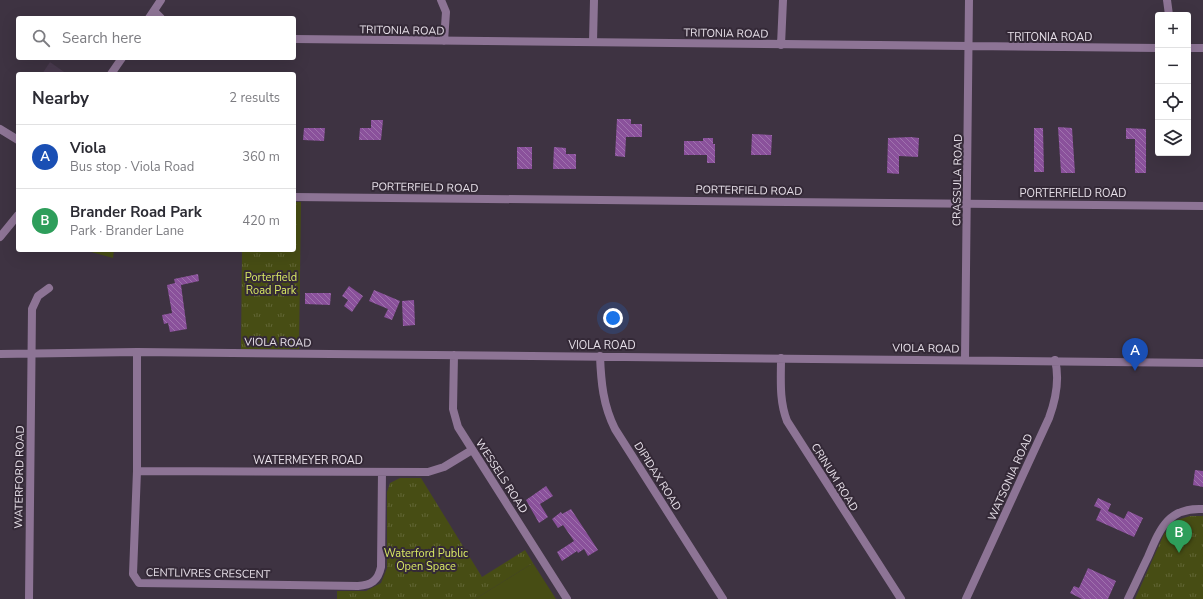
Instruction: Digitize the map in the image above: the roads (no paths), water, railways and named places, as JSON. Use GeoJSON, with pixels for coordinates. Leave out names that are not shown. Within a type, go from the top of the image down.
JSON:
{"type":"FeatureCollection","features":[{"type":"Feature","properties":{"kind":"street"},"geometry":{"type":"LineString","coordinates":[[152,15],[161,0]]}},
{"type":"Feature","properties":{"kind":"street"},"geometry":{"type":"LineString","coordinates":[[441,0],[446,12],[444,41]]}},
{"type":"Feature","properties":{"kind":"street"},"geometry":{"type":"LineString","coordinates":[[593,42],[594,0]]}},
{"type":"Feature","properties":{"kind":"street"},"geometry":{"type":"LineString","coordinates":[[781,45],[783,0]]}},
{"type":"Feature","properties":{"kind":"street","name":"CRASSULA ROAD"},"geometry":{"type":"LineString","coordinates":[[966,359],[969,0]]}},
{"type":"Feature","properties":{"kind":"street"},"geometry":{"type":"LineString","coordinates":[[1166,0],[1168,12]]}},
{"type":"Feature","properties":{"kind":"street","name":"TRITONIA ROAD"},"geometry":{"type":"LineString","coordinates":[[296,39],[1155,48]]}},
{"type":"Feature","properties":{"kind":"street"},"geometry":{"type":"LineString","coordinates":[[1191,48],[1203,48]]}},
{"type":"Feature","properties":{"kind":"street"},"geometry":{"type":"LineString","coordinates":[[112,72],[121,60]]}},
{"type":"Feature","properties":{"kind":"street"},"geometry":{"type":"LineString","coordinates":[[0,129],[16,139]]}},
{"type":"Feature","properties":{"kind":"street","name":"PORTERFIELD ROAD"},"geometry":{"type":"LineString","coordinates":[[296,197],[1203,206]]}},
{"type":"Feature","properties":{"kind":"street"},"geometry":{"type":"LineString","coordinates":[[0,237],[16,217]]}},
{"type":"Feature","properties":{"kind":"street","name":"WATERFORD ROAD"},"geometry":{"type":"LineString","coordinates":[[29,599],[31,354],[33,304],[38,296],[50,288]]}},
{"type":"Feature","properties":{"kind":"street","name":"VIOLA ROAD"},"geometry":{"type":"LineString","coordinates":[[0,354],[137,352],[966,359],[1203,363]]}},
{"type":"Feature","properties":{"kind":"street","name":"CENTLIVRES CRESCENT"},"geometry":{"type":"LineString","coordinates":[[137,352],[137,471],[133,574],[139,583],[358,586],[370,584],[379,574],[381,567],[382,472]]}},
{"type":"Feature","properties":{"kind":"street","name":"WESSELS ROAD"},"geometry":{"type":"LineString","coordinates":[[454,355],[453,402],[455,420],[458,427],[567,599]]}},
{"type":"Feature","properties":{"kind":"street","name":"DIPIDAX ROAD"},"geometry":{"type":"LineString","coordinates":[[600,356],[601,388],[608,415],[615,429],[723,599]]}},
{"type":"Feature","properties":{"kind":"street","name":"CRINUM ROAD"},"geometry":{"type":"LineString","coordinates":[[781,358],[780,395],[782,408],[787,421],[901,599]]}},
{"type":"Feature","properties":{"kind":"street","name":"WATSONIA ROAD"},"geometry":{"type":"LineString","coordinates":[[966,599],[1049,418],[1057,386],[1058,373],[1055,360]]}},
{"type":"Feature","properties":{"kind":"street","name":"WATERMEYER ROAD"},"geometry":{"type":"LineString","coordinates":[[137,471],[433,472],[444,468],[472,450]]}},
{"type":"Feature","properties":{"kind":"street"},"geometry":{"type":"LineString","coordinates":[[1128,599],[1163,525],[1180,512],[1203,509]]}},
{"type":"Feature","properties":{"kind":"place","name":"Viola"},"geometry":{"type":"Point","coordinates":[1135,371]}},
{"type":"Feature","properties":{"kind":"place","name":"Brander Road Park"},"geometry":{"type":"Point","coordinates":[1179,553]}},
{"type":"Feature","properties":{"kind":"park label","name":"Porterfield Road Park"},"geometry":{"type":"Point","coordinates":[271,283]}},
{"type":"Feature","properties":{"kind":"park label","name":"Waterford Public Open Space"},"geometry":{"type":"Point","coordinates":[426,559]}}]}
